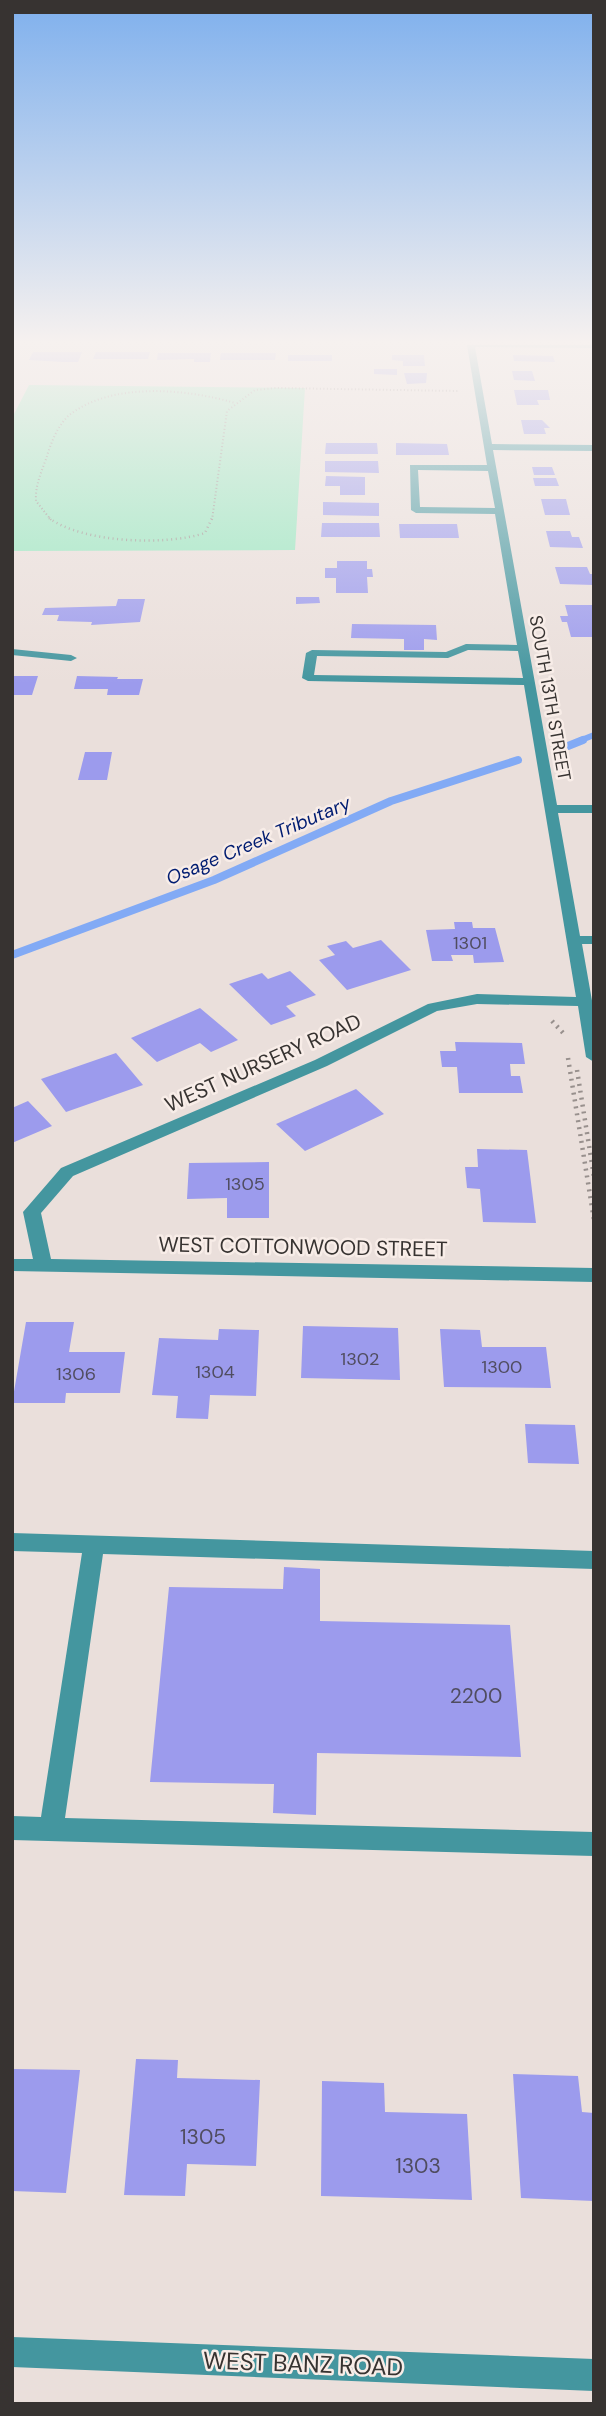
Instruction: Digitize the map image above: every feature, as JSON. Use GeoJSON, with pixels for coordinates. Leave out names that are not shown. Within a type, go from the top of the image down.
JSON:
{"type":"FeatureCollection","features":[{"type":"Feature","properties":{"kind":"street","name":"SOUTH 13TH STREET"},"geometry":{"type":"LineString","coordinates":[[490,458],[594,1057]]}},
{"type":"Feature","properties":{"kind":"street"},"geometry":{"type":"LineString","coordinates":[[492,468],[413,467],[416,510],[499,511]]}},
{"type":"Feature","properties":{"kind":"street"},"geometry":{"type":"LineString","coordinates":[[523,648],[466,647],[448,655],[312,653],[309,678],[528,682]]}},
{"type":"Feature","properties":{"kind":"street"},"geometry":{"type":"LineString","coordinates":[[12,652],[71,658]]}},
{"type":"Feature","properties":{"kind":"street"},"geometry":{"type":"LineString","coordinates":[[552,809],[594,809]]}},
{"type":"Feature","properties":{"kind":"street"},"geometry":{"type":"LineString","coordinates":[[573,940],[594,940]]}},
{"type":"Feature","properties":{"kind":"street","name":"WEST NURSERY ROAD"},"geometry":{"type":"LineString","coordinates":[[43,1265],[32,1212],[67,1172],[321,1063],[433,1007],[477,999],[584,1002]]}},
{"type":"Feature","properties":{"kind":"street","name":"WEST COTTONWOOD STREET"},"geometry":{"type":"LineString","coordinates":[[12,1265],[594,1275]]}},
{"type":"Feature","properties":{"kind":"street"},"geometry":{"type":"LineString","coordinates":[[12,1542],[594,1560]]}},
{"type":"Feature","properties":{"kind":"street"},"geometry":{"type":"LineString","coordinates":[[51,1829],[94,1545]]}},
{"type":"Feature","properties":{"kind":"street"},"geometry":{"type":"LineString","coordinates":[[12,1828],[594,1844]]}},
{"type":"Feature","properties":{"kind":"street","name":"WEST BANZ ROAD"},"geometry":{"type":"LineString","coordinates":[[12,2352],[594,2375]]}},
{"type":"Feature","properties":{"kind":"path"},"geometry":{"type":"LineString","coordinates":[[46,458],[36,501],[48,519],[83,532],[174,538],[205,533],[211,525],[220,458]]}},
{"type":"Feature","properties":{"kind":"path"},"geometry":{"type":"LineString","coordinates":[[549,1019],[565,1035],[594,1220]]}},
{"type":"Feature","properties":{"kind":"path"},"geometry":{"type":"LineString","coordinates":[[570,1030],[572,1044]]}},
{"type":"Feature","properties":{"kind":"path"},"geometry":{"type":"LineString","coordinates":[[574,1057],[594,1177]]}},
{"type":"Feature","properties":{"kind":"green space"},"geometry":{"type":"Polygon","coordinates":[[[12,458],[301,458],[295,550],[12,551],[12,458]]]}},
{"type":"Feature","properties":{"kind":"building"},"geometry":{"type":"Polygon","coordinates":[[[325,461],[378,461],[379,473],[325,472],[325,461]]]}},
{"type":"Feature","properties":{"kind":"building"},"geometry":{"type":"Polygon","coordinates":[[[532,467],[552,467],[555,475],[534,475],[532,467]]]}},
{"type":"Feature","properties":{"kind":"building"},"geometry":{"type":"Polygon","coordinates":[[[326,476],[365,477],[365,495],[340,495],[340,486],[325,486],[326,476]]]}},
{"type":"Feature","properties":{"kind":"building"},"geometry":{"type":"Polygon","coordinates":[[[533,478],[556,478],[559,486],[535,486],[533,478]]]}},
{"type":"Feature","properties":{"kind":"building"},"geometry":{"type":"Polygon","coordinates":[[[541,499],[566,499],[570,515],[545,515],[541,499]]]}},
{"type":"Feature","properties":{"kind":"building"},"geometry":{"type":"Polygon","coordinates":[[[323,502],[379,503],[379,516],[323,515],[323,502]]]}},
{"type":"Feature","properties":{"kind":"building"},"geometry":{"type":"Polygon","coordinates":[[[322,523],[379,523],[380,537],[321,537],[322,523]]]}},
{"type":"Feature","properties":{"kind":"building"},"geometry":{"type":"Polygon","coordinates":[[[399,524],[457,524],[459,538],[400,538],[399,524]]]}},
{"type":"Feature","properties":{"kind":"building"},"geometry":{"type":"Polygon","coordinates":[[[546,531],[570,531],[572,537],[579,537],[583,548],[550,547],[546,531]]]}},
{"type":"Feature","properties":{"kind":"building"},"geometry":{"type":"Polygon","coordinates":[[[337,561],[367,561],[367,569],[372,569],[373,577],[367,577],[368,593],[336,593],[336,578],[325,578],[325,568],[337,568],[337,561]]]}},
{"type":"Feature","properties":{"kind":"building"},"geometry":{"type":"Polygon","coordinates":[[[555,567],[587,567],[590,574],[594,574],[594,585],[560,584],[555,567]]]}},
{"type":"Feature","properties":{"kind":"building"},"geometry":{"type":"Polygon","coordinates":[[[296,597],[319,597],[320,603],[296,604],[296,597]]]}},
{"type":"Feature","properties":{"kind":"building"},"geometry":{"type":"Polygon","coordinates":[[[118,599],[145,599],[140,622],[91,625],[92,622],[57,621],[59,615],[42,615],[45,608],[116,606],[118,599]]]}},
{"type":"Feature","properties":{"kind":"building"},"geometry":{"type":"Polygon","coordinates":[[[565,605],[594,605],[594,637],[571,637],[567,622],[562,622],[560,616],[568,616],[565,605]]]}},
{"type":"Feature","properties":{"kind":"building"},"geometry":{"type":"Polygon","coordinates":[[[352,624],[436,625],[437,640],[424,639],[424,650],[404,650],[404,639],[351,638],[352,624]]]}},
{"type":"Feature","properties":{"kind":"building"},"geometry":{"type":"Polygon","coordinates":[[[12,676],[38,676],[32,695],[12,695],[12,676]]]}},
{"type":"Feature","properties":{"kind":"building"},"geometry":{"type":"Polygon","coordinates":[[[77,676],[143,679],[139,695],[107,695],[108,689],[74,689],[77,676]]]}},
{"type":"Feature","properties":{"kind":"building"},"geometry":{"type":"Polygon","coordinates":[[[85,752],[112,752],[107,780],[78,780],[85,752]]]}},
{"type":"Feature","properties":{"kind":"building"},"geometry":{"type":"Polygon","coordinates":[[[454,922],[472,922],[473,928],[495,928],[504,962],[474,963],[473,955],[451,955],[453,961],[432,961],[426,930],[455,929],[454,922]]]}},
{"type":"Feature","properties":{"kind":"building"},"geometry":{"type":"Polygon","coordinates":[[[381,940],[411,970],[347,990],[319,960],[335,955],[327,946],[346,941],[353,948],[381,940]]]}},
{"type":"Feature","properties":{"kind":"building"},"geometry":{"type":"Polygon","coordinates":[[[290,971],[316,995],[286,1006],[296,1016],[271,1025],[229,984],[262,973],[268,979],[290,971]]]}},
{"type":"Feature","properties":{"kind":"building"},"geometry":{"type":"Polygon","coordinates":[[[200,1008],[238,1040],[211,1052],[200,1043],[157,1062],[131,1038],[200,1008]]]}},
{"type":"Feature","properties":{"kind":"building"},"geometry":{"type":"Polygon","coordinates":[[[455,1042],[522,1043],[525,1064],[510,1064],[511,1076],[520,1076],[523,1093],[459,1093],[457,1067],[442,1067],[440,1051],[456,1051],[455,1042]]]}},
{"type":"Feature","properties":{"kind":"building"},"geometry":{"type":"Polygon","coordinates":[[[116,1053],[143,1085],[66,1112],[41,1079],[116,1053]]]}},
{"type":"Feature","properties":{"kind":"building"},"geometry":{"type":"Polygon","coordinates":[[[356,1089],[384,1114],[305,1151],[276,1124],[356,1089]]]}},
{"type":"Feature","properties":{"kind":"building"},"geometry":{"type":"Polygon","coordinates":[[[28,1101],[52,1126],[12,1143],[12,1108],[28,1101]]]}},
{"type":"Feature","properties":{"kind":"building"},"geometry":{"type":"Polygon","coordinates":[[[477,1149],[527,1150],[536,1223],[483,1222],[480,1189],[467,1188],[465,1167],[478,1167],[477,1149]]]}},
{"type":"Feature","properties":{"kind":"building"},"geometry":{"type":"Polygon","coordinates":[[[269,1162],[269,1218],[227,1218],[227,1198],[187,1199],[189,1163],[269,1162]]]}},
{"type":"Feature","properties":{"kind":"building"},"geometry":{"type":"Polygon","coordinates":[[[26,1322],[74,1322],[69,1352],[125,1352],[120,1393],[66,1393],[65,1403],[12,1403],[26,1322]]]}},
{"type":"Feature","properties":{"kind":"building"},"geometry":{"type":"Polygon","coordinates":[[[303,1326],[398,1328],[400,1380],[301,1378],[303,1326]]]}},
{"type":"Feature","properties":{"kind":"building"},"geometry":{"type":"Polygon","coordinates":[[[219,1329],[259,1330],[256,1396],[210,1395],[208,1419],[176,1418],[178,1396],[152,1395],[159,1338],[218,1340],[219,1329]]]}},
{"type":"Feature","properties":{"kind":"building"},"geometry":{"type":"Polygon","coordinates":[[[440,1329],[480,1330],[482,1347],[546,1347],[551,1388],[444,1387],[440,1329]]]}},
{"type":"Feature","properties":{"kind":"building"},"geometry":{"type":"Polygon","coordinates":[[[525,1424],[575,1425],[579,1464],[528,1463],[525,1424]]]}},
{"type":"Feature","properties":{"kind":"building"},"geometry":{"type":"Polygon","coordinates":[[[284,1567],[320,1569],[320,1621],[510,1625],[521,1757],[317,1753],[316,1815],[273,1813],[274,1784],[150,1782],[169,1587],[283,1589],[284,1567]]]}},
{"type":"Feature","properties":{"kind":"building"},"geometry":{"type":"Polygon","coordinates":[[[136,2059],[178,2060],[177,2078],[260,2080],[256,2166],[187,2164],[185,2196],[124,2195],[136,2059]]]}},
{"type":"Feature","properties":{"kind":"building"},"geometry":{"type":"Polygon","coordinates":[[[12,2069],[80,2070],[66,2193],[12,2191],[12,2069]]]}},
{"type":"Feature","properties":{"kind":"building"},"geometry":{"type":"Polygon","coordinates":[[[513,2074],[578,2076],[582,2112],[594,2113],[594,2201],[521,2198],[513,2074]]]}},
{"type":"Feature","properties":{"kind":"building"},"geometry":{"type":"Polygon","coordinates":[[[322,2081],[384,2083],[385,2112],[467,2114],[472,2200],[321,2196],[322,2081]]]}},
{"type":"Feature","properties":{"kind":"waterway","name":"Osage Creek Tributary"},"geometry":{"type":"LineString","coordinates":[[579,741],[594,735]]}},
{"type":"Feature","properties":{"kind":"waterway","name":"Osage Creek Tributary"},"geometry":{"type":"LineString","coordinates":[[568,746],[583,740]]}},
{"type":"Feature","properties":{"kind":"waterway","name":"Osage Creek Tributary"},"geometry":{"type":"LineString","coordinates":[[12,955],[214,880],[391,801],[518,760]]}}]}
